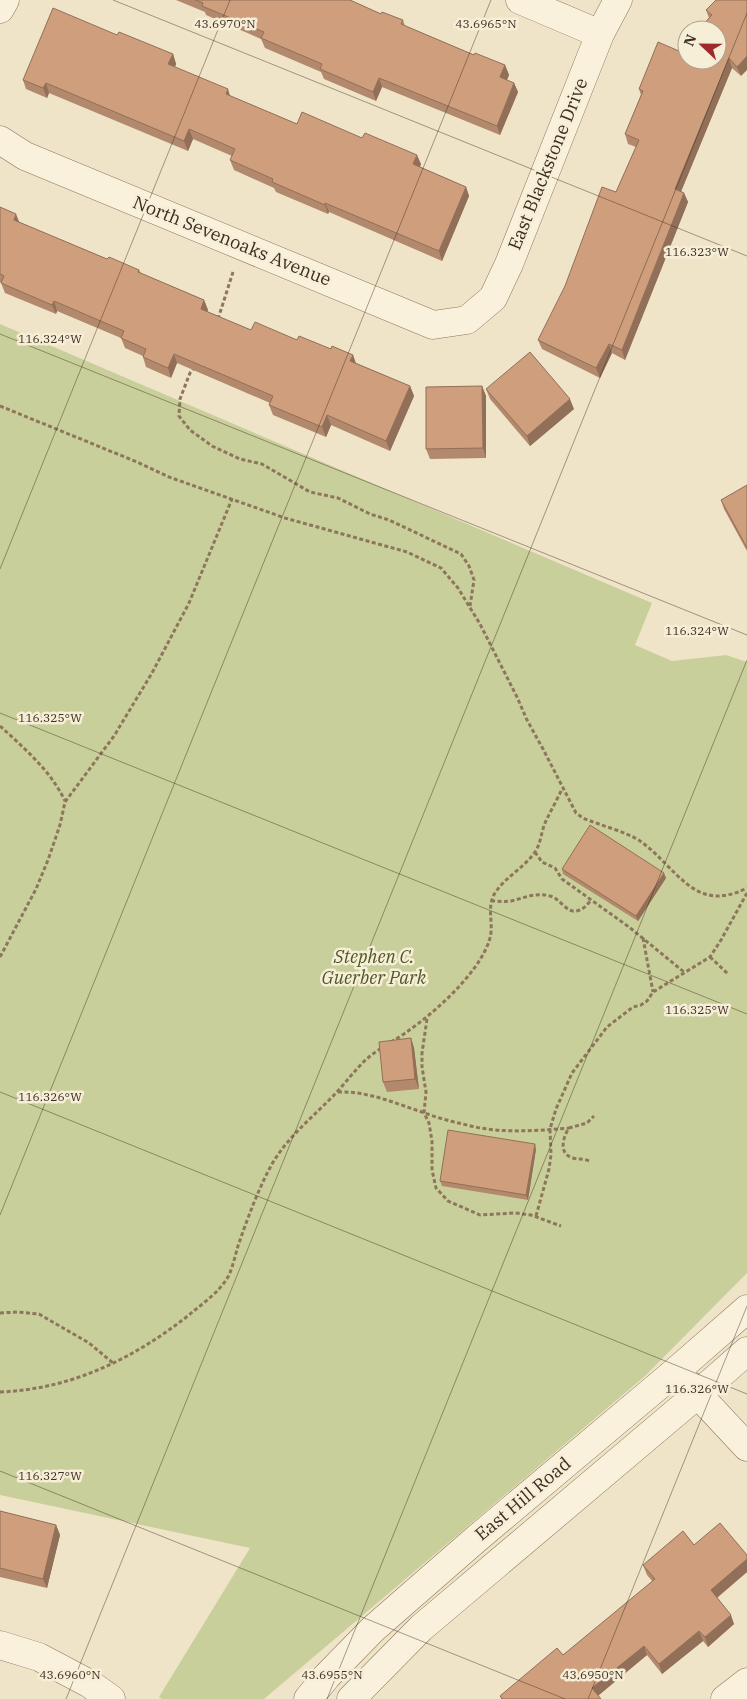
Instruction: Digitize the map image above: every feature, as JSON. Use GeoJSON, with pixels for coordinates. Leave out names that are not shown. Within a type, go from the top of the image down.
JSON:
{"type":"FeatureCollection","features":[{"type":"Feature","properties":{"kind":"street"},"geometry":{"type":"LineString","coordinates":[[0,9],[5,0]]}},
{"type":"Feature","properties":{"kind":"street"},"geometry":{"type":"LineString","coordinates":[[520,0],[600,34]]}},
{"type":"Feature","properties":{"kind":"street","name":"East Blackstone Drive"},"geometry":{"type":"LineString","coordinates":[[467,320],[493,298],[509,264],[600,34],[618,0]]}},
{"type":"Feature","properties":{"kind":"street","name":"North Sevenoaks Avenue"},"geometry":{"type":"LineString","coordinates":[[0,140],[25,156],[433,325],[467,320]]}},
{"type":"Feature","properties":{"kind":"street","name":"East Hill Road"},"geometry":{"type":"LineString","coordinates":[[308,1699],[374,1629],[475,1540],[747,1309]]}},
{"type":"Feature","properties":{"kind":"street","name":"East Hill Road"},"geometry":{"type":"LineString","coordinates":[[351,1699],[421,1628],[747,1351]]}},
{"type":"Feature","properties":{"kind":"street"},"geometry":{"type":"LineString","coordinates":[[676,1371],[747,1447]]}},
{"type":"Feature","properties":{"kind":"street"},"geometry":{"type":"LineString","coordinates":[[0,1645],[39,1657],[90,1684],[111,1699]]}},
{"type":"Feature","properties":{"kind":"street"},"geometry":{"type":"LineString","coordinates":[[725,1699],[747,1682]]}},
{"type":"Feature","properties":{"kind":"path"},"geometry":{"type":"LineString","coordinates":[[216,326],[234,269]]}},
{"type":"Feature","properties":{"kind":"path"},"geometry":{"type":"LineString","coordinates":[[195,366],[190,373],[180,399],[179,416],[190,430],[212,446],[240,459],[262,464],[310,492],[338,498],[461,554],[469,566],[474,580],[470,608]]}},
{"type":"Feature","properties":{"kind":"path"},"geometry":{"type":"LineString","coordinates":[[0,406],[169,477],[285,518],[381,544],[441,568],[448,574],[470,608],[576,813],[583,818],[632,836],[690,887],[705,895],[718,897],[737,893],[747,888]]}},
{"type":"Feature","properties":{"kind":"path"},"geometry":{"type":"LineString","coordinates":[[0,957],[24,913],[48,860],[60,825],[65,802],[119,728],[152,673],[189,603],[232,499]]}},
{"type":"Feature","properties":{"kind":"path"},"geometry":{"type":"LineString","coordinates":[[0,726],[20,744],[51,778],[65,802]]}},
{"type":"Feature","properties":{"kind":"path"},"geometry":{"type":"LineString","coordinates":[[0,1392],[21,1391],[67,1382],[113,1363],[137,1352],[158,1339],[213,1295],[229,1274],[255,1201],[276,1159],[367,1058],[428,1018],[473,970],[486,948],[492,928],[490,907],[495,892],[535,852],[545,823],[563,788]]}},
{"type":"Feature","properties":{"kind":"path"},"geometry":{"type":"LineString","coordinates":[[535,852],[542,862],[556,868],[562,879],[643,938],[684,972]]}},
{"type":"Feature","properties":{"kind":"path"},"geometry":{"type":"LineString","coordinates":[[536,1216],[549,1169],[551,1155],[550,1129],[568,1081],[606,1027],[634,1006],[641,1005],[647,1001],[653,992],[710,957],[747,893]]}},
{"type":"Feature","properties":{"kind":"path"},"geometry":{"type":"LineString","coordinates":[[491,901],[509,901],[529,896],[549,896],[557,898],[572,911],[578,911],[586,907],[592,900]]}},
{"type":"Feature","properties":{"kind":"path"},"geometry":{"type":"LineString","coordinates":[[643,938],[653,992]]}},
{"type":"Feature","properties":{"kind":"path"},"geometry":{"type":"LineString","coordinates":[[710,957],[728,974]]}},
{"type":"Feature","properties":{"kind":"path"},"geometry":{"type":"LineString","coordinates":[[428,1018],[425,1026],[422,1053],[426,1092],[424,1113],[432,1141],[432,1170],[436,1188],[448,1201],[480,1215],[515,1213],[536,1216],[561,1226]]}},
{"type":"Feature","properties":{"kind":"path"},"geometry":{"type":"LineString","coordinates":[[337,1092],[353,1091],[371,1095],[424,1113],[464,1124],[498,1130],[531,1132],[569,1128],[587,1123],[594,1116]]}},
{"type":"Feature","properties":{"kind":"path"},"geometry":{"type":"LineString","coordinates":[[569,1128],[564,1137],[563,1148],[567,1155],[575,1159],[582,1158],[589,1161]]}},
{"type":"Feature","properties":{"kind":"path"},"geometry":{"type":"LineString","coordinates":[[0,1313],[39,1314],[90,1343],[113,1363]]}},
{"type":"Feature","properties":{"kind":"green space","name":"Stephen C. Guerber Park"},"geometry":{"type":"Polygon","coordinates":[[[0,324],[652,603],[635,645],[672,661],[726,655],[747,662],[747,1273],[645,1376],[264,1699],[162,1699],[159,1697],[250,1548],[0,1495],[0,324]]]}},
{"type":"Feature","properties":{"kind":"building"},"geometry":{"type":"Polygon","coordinates":[[[195,0],[350,0],[381,14],[382,12],[403,20],[401,24],[474,55],[475,53],[505,65],[500,77],[514,83],[497,126],[379,78],[373,92],[320,69],[322,64],[261,38],[264,32],[202,6],[203,3],[195,0]]]}},
{"type":"Feature","properties":{"kind":"building"},"geometry":{"type":"Polygon","coordinates":[[[716,0],[747,0],[747,56],[737,67],[729,58],[727,63],[727,20],[707,20],[712,15],[706,10],[716,0]]]}},
{"type":"Feature","properties":{"kind":"building"},"geometry":{"type":"Polygon","coordinates":[[[53,8],[117,35],[119,32],[173,54],[168,64],[228,89],[226,94],[297,124],[302,112],[362,138],[365,133],[417,155],[413,164],[466,187],[439,251],[272,182],[273,179],[230,160],[235,149],[189,129],[184,141],[46,83],[43,88],[23,80],[53,8]]]}},
{"type":"Feature","properties":{"kind":"building"},"geometry":{"type":"Polygon","coordinates":[[[658,42],[677,50],[677,70],[724,70],[675,189],[684,193],[622,350],[609,344],[596,368],[538,340],[565,286],[602,187],[616,192],[639,140],[625,134],[643,91],[639,89],[658,42]]]}},
{"type":"Feature","properties":{"kind":"building"},"geometry":{"type":"Polygon","coordinates":[[[0,207],[16,214],[14,220],[107,259],[109,257],[139,270],[138,272],[204,300],[201,309],[251,330],[255,322],[297,340],[299,336],[331,349],[332,346],[353,355],[350,361],[410,386],[386,441],[327,415],[322,427],[269,405],[273,396],[174,354],[168,368],[143,357],[146,349],[121,338],[124,331],[54,301],[52,305],[1,283],[4,276],[0,274],[0,207]]]}},
{"type":"Feature","properties":{"kind":"building"},"geometry":{"type":"Polygon","coordinates":[[[530,352],[570,399],[527,436],[486,389],[530,352]]]}},
{"type":"Feature","properties":{"kind":"building"},"geometry":{"type":"Polygon","coordinates":[[[482,386],[483,448],[426,449],[426,387],[482,386]]]}},
{"type":"Feature","properties":{"kind":"building"},"geometry":{"type":"Polygon","coordinates":[[[747,485],[747,548],[721,500],[747,485]]]}},
{"type":"Feature","properties":{"kind":"building"},"geometry":{"type":"Polygon","coordinates":[[[590,825],[664,873],[636,916],[562,869],[590,825]]]}},
{"type":"Feature","properties":{"kind":"building"},"geometry":{"type":"Polygon","coordinates":[[[411,1038],[415,1079],[383,1082],[379,1042],[411,1038]]]}},
{"type":"Feature","properties":{"kind":"building"},"geometry":{"type":"Polygon","coordinates":[[[448,1130],[535,1144],[526,1195],[440,1181],[448,1130]]]}},
{"type":"Feature","properties":{"kind":"building"},"geometry":{"type":"Polygon","coordinates":[[[0,1511],[56,1525],[43,1579],[0,1568],[0,1511]]]}},
{"type":"Feature","properties":{"kind":"building"},"geometry":{"type":"Polygon","coordinates":[[[720,1523],[747,1555],[747,1559],[711,1590],[731,1615],[705,1637],[699,1631],[659,1664],[644,1646],[592,1688],[601,1699],[503,1699],[500,1696],[557,1648],[563,1655],[655,1579],[643,1565],[683,1531],[694,1545],[720,1523]]]}}]}
